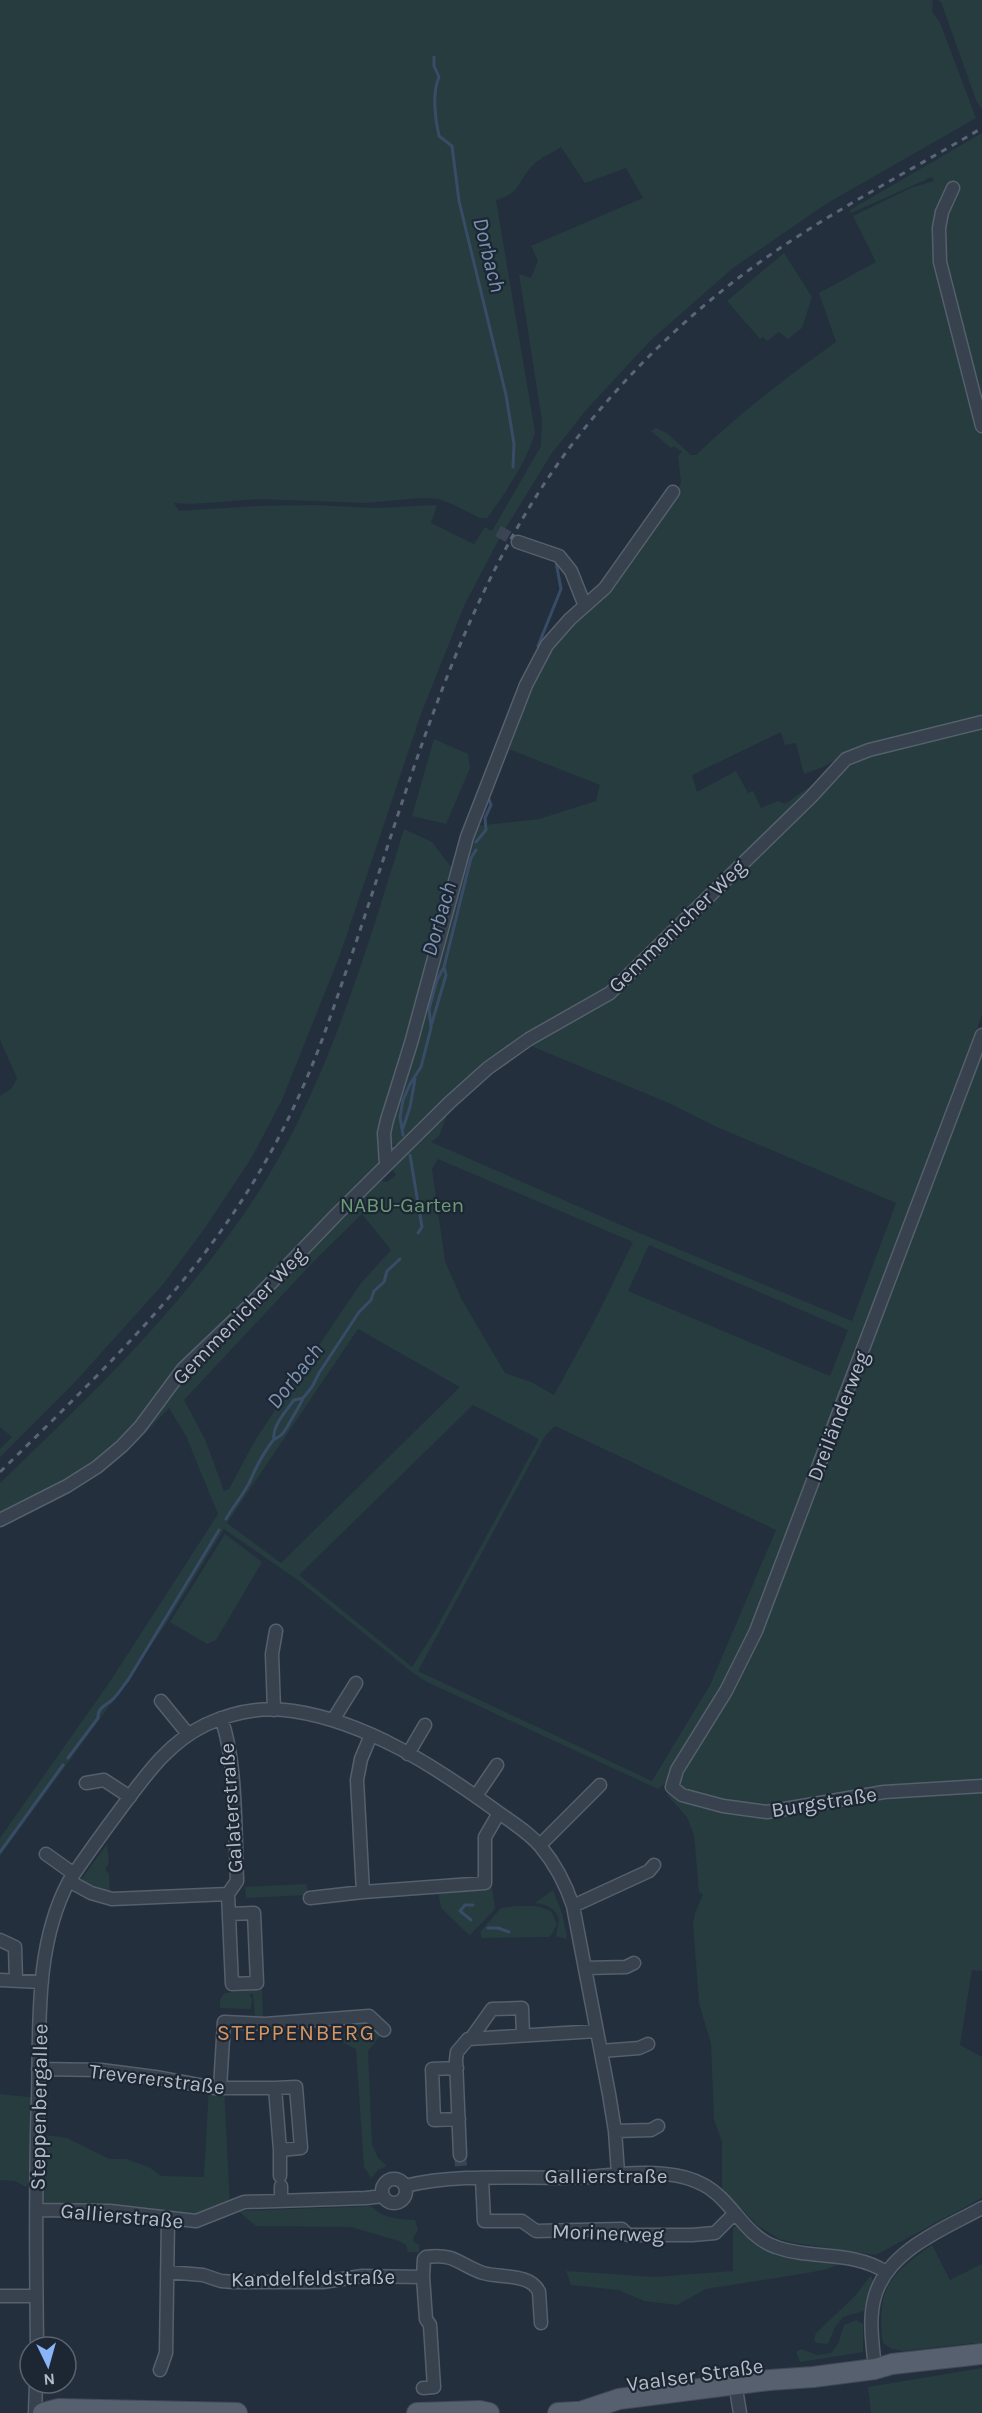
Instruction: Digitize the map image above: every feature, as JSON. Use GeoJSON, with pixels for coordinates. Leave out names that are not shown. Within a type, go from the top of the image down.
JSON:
{"type":"FeatureCollection","features":[{"type":"Feature","properties":{"kind":"main road","name":"Vaalser Straße"},"geometry":{"type":"LineString","coordinates":[[583,2411],[620,2399],[770,2379],[813,2377],[875,2369],[892,2364],[982,2356]]}},
{"type":"Feature","properties":{"kind":"main road","name":"Vaalser Straße"},"geometry":{"type":"LineString","coordinates":[[558,2413],[738,2404],[813,2377]]}},
{"type":"Feature","properties":{"kind":"main road"},"geometry":{"type":"LineString","coordinates":[[43,2413],[59,2409],[237,2413]]}},
{"type":"Feature","properties":{"kind":"main road"},"geometry":{"type":"LineString","coordinates":[[417,2413],[480,2410],[489,2413]]}},
{"type":"Feature","properties":{"kind":"street"},"geometry":{"type":"LineString","coordinates":[[953,188],[942,212],[939,228],[940,262],[982,426]]}},
{"type":"Feature","properties":{"kind":"street"},"geometry":{"type":"LineString","coordinates":[[386,1165],[384,1133],[387,1120],[472,819],[521,696],[539,659],[556,633],[605,588],[673,492]]}},
{"type":"Feature","properties":{"kind":"street"},"geometry":{"type":"LineString","coordinates":[[519,542],[559,556],[571,571],[585,606]]}},
{"type":"Feature","properties":{"kind":"street","name":"Gemmenicher Weg"},"geometry":{"type":"LineString","coordinates":[[0,1520],[67,1486],[97,1467],[122,1446],[140,1427],[183,1369],[247,1308],[386,1165],[488,1068],[529,1040],[610,993],[811,797],[846,759],[869,750],[982,722]]}},
{"type":"Feature","properties":{"kind":"street","name":"Dreiländerweg"},"geometry":{"type":"LineString","coordinates":[[672,1787],[677,1770],[726,1691],[756,1631],[982,1035]]}},
{"type":"Feature","properties":{"kind":"street"},"geometry":{"type":"LineString","coordinates":[[274,1710],[272,1654],[276,1631]]}},
{"type":"Feature","properties":{"kind":"street"},"geometry":{"type":"LineString","coordinates":[[333,1720],[356,1683]]}},
{"type":"Feature","properties":{"kind":"street"},"geometry":{"type":"LineString","coordinates":[[162,1701],[188,1734]]}},
{"type":"Feature","properties":{"kind":"street","name":"Steppenbergallee"},"geometry":{"type":"LineString","coordinates":[[37,2335],[38,2068],[42,1982],[48,1931],[59,1899],[71,1877],[157,1761],[188,1734],[221,1718],[241,1712],[292,1711],[333,1720],[371,1736],[408,1754],[476,1797],[526,1832],[540,1845],[562,1878],[573,1906],[615,2131],[618,2173]]}},
{"type":"Feature","properties":{"kind":"street","name":"Galaterstraße"},"geometry":{"type":"LineString","coordinates":[[221,1718],[230,1757],[237,1881],[228,1894],[232,1984],[257,1983],[254,1913],[229,1914]]}},
{"type":"Feature","properties":{"kind":"street"},"geometry":{"type":"LineString","coordinates":[[408,1754],[425,1725]]}},
{"type":"Feature","properties":{"kind":"street"},"geometry":{"type":"LineString","coordinates":[[363,1893],[357,1780],[361,1759],[371,1736]]}},
{"type":"Feature","properties":{"kind":"street"},"geometry":{"type":"LineString","coordinates":[[476,1797],[497,1765]]}},
{"type":"Feature","properties":{"kind":"street"},"geometry":{"type":"LineString","coordinates":[[86,1783],[104,1776],[130,1797]]}},
{"type":"Feature","properties":{"kind":"street"},"geometry":{"type":"LineString","coordinates":[[540,1845],[600,1785]]}},
{"type":"Feature","properties":{"kind":"street","name":"Burgstraße"},"geometry":{"type":"LineString","coordinates":[[672,1787],[682,1794],[723,1806],[768,1812],[884,1792],[982,1786]]}},
{"type":"Feature","properties":{"kind":"street"},"geometry":{"type":"LineString","coordinates":[[310,1898],[485,1883],[484,1837],[499,1814]]}},
{"type":"Feature","properties":{"kind":"street"},"geometry":{"type":"LineString","coordinates":[[46,1854],[71,1877]]}},
{"type":"Feature","properties":{"kind":"street"},"geometry":{"type":"LineString","coordinates":[[573,1906],[649,1871],[654,1865]]}},
{"type":"Feature","properties":{"kind":"street","name":"Galaterstraße"},"geometry":{"type":"LineString","coordinates":[[71,1877],[91,1893],[113,1899],[228,1894]]}},
{"type":"Feature","properties":{"kind":"street"},"geometry":{"type":"LineString","coordinates":[[0,1940],[15,1947],[16,1981]]}},
{"type":"Feature","properties":{"kind":"street"},"geometry":{"type":"LineString","coordinates":[[585,1968],[626,1967],[634,1963]]}},
{"type":"Feature","properties":{"kind":"street"},"geometry":{"type":"LineString","coordinates":[[0,1980],[42,1982]]}},
{"type":"Feature","properties":{"kind":"street"},"geometry":{"type":"LineString","coordinates":[[462,2180],[457,2052],[461,2045],[472,2037],[492,2009],[522,2008],[523,2035]]}},
{"type":"Feature","properties":{"kind":"street"},"geometry":{"type":"LineString","coordinates":[[220,2088],[224,2022],[266,2024],[369,2016],[384,2030]]}},
{"type":"Feature","properties":{"kind":"street"},"geometry":{"type":"LineString","coordinates":[[472,2037],[597,2031]]}},
{"type":"Feature","properties":{"kind":"street"},"geometry":{"type":"LineString","coordinates":[[601,2051],[639,2048],[648,2044]]}},
{"type":"Feature","properties":{"kind":"street","name":"Trevererstraße"},"geometry":{"type":"LineString","coordinates":[[38,2068],[101,2070],[220,2088],[296,2087],[301,2148],[280,2150]]}},
{"type":"Feature","properties":{"kind":"street"},"geometry":{"type":"LineString","coordinates":[[457,2068],[432,2069],[434,2120],[459,2119]]}},
{"type":"Feature","properties":{"kind":"street"},"geometry":{"type":"LineString","coordinates":[[275,2088],[281,2201]]}},
{"type":"Feature","properties":{"kind":"street"},"geometry":{"type":"LineString","coordinates":[[615,2131],[651,2130],[658,2126]]}},
{"type":"Feature","properties":{"kind":"street","name":"Gallierstraße"},"geometry":{"type":"LineString","coordinates":[[37,2210],[110,2211],[196,2221],[217,2214],[238,2203],[383,2196],[388,2202],[398,2203],[406,2196],[405,2186],[419,2182],[618,2173],[665,2174],[682,2177],[703,2185],[719,2195],[753,2231],[777,2248],[859,2259],[874,2264],[886,2272]]}},
{"type":"Feature","properties":{"kind":"street","name":"Morinerweg"},"geometry":{"type":"LineString","coordinates":[[482,2179],[484,2221],[522,2221],[536,2231],[622,2229],[628,2235],[715,2233],[735,2213]]}},
{"type":"Feature","properties":{"kind":"street"},"geometry":{"type":"LineString","coordinates":[[875,2369],[872,2316],[874,2297],[886,2272],[917,2244],[982,2208]]}},
{"type":"Feature","properties":{"kind":"street"},"geometry":{"type":"LineString","coordinates":[[160,2370],[166,2353],[168,2219]]}},
{"type":"Feature","properties":{"kind":"street","name":"Kandelfeldstraße"},"geometry":{"type":"LineString","coordinates":[[423,2388],[434,2387],[430,2325],[426,2319],[423,2277],[426,2257],[445,2256],[458,2259],[482,2272],[518,2278],[531,2283],[537,2287],[539,2292],[541,2323]]}},
{"type":"Feature","properties":{"kind":"street","name":"Kandelfeldstraße"},"geometry":{"type":"LineString","coordinates":[[167,2272],[203,2274],[221,2281],[234,2282],[323,2282],[362,2276],[423,2277]]}},
{"type":"Feature","properties":{"kind":"street"},"geometry":{"type":"LineString","coordinates":[[0,2296],[36,2295]]}},
{"type":"Feature","properties":{"kind":"street"},"geometry":{"type":"LineString","coordinates":[[35,2413],[36,2395]]}},
{"type":"Feature","properties":{"kind":"green space"},"geometry":{"type":"Polygon","coordinates":[[[0,0],[933,0],[932,11],[940,23],[976,118],[826,204],[733,268],[651,340],[587,409],[552,453],[499,539],[464,606],[421,714],[341,952],[282,1100],[252,1157],[205,1228],[164,1283],[76,1381],[0,1457],[0,1449],[12,1437],[0,1427],[0,1096],[12,1088],[17,1078],[0,1040],[0,0]],[[561,147],[533,165],[510,194],[496,200],[535,432],[521,465],[487,518],[480,518],[438,499],[421,498],[365,503],[259,499],[174,503],[179,511],[257,506],[313,505],[375,508],[437,505],[431,523],[474,544],[485,527],[492,531],[541,446],[542,421],[519,274],[531,278],[538,261],[531,246],[643,198],[626,168],[585,183],[561,147]]]}},
{"type":"Feature","properties":{"kind":"green space"},"geometry":{"type":"Polygon","coordinates":[[[938,0],[982,0],[982,110],[976,100],[941,2],[938,0]]]}},
{"type":"Feature","properties":{"kind":"green space","name":"NABU-Garten"},"geometry":{"type":"Polygon","coordinates":[[[982,133],[982,404],[955,298],[944,299],[982,435],[982,1014],[946,1122],[749,1635],[723,1688],[668,1781],[658,1789],[427,1682],[299,1581],[224,1529],[167,1622],[120,1691],[0,1856],[0,1838],[109,1683],[218,1514],[186,1436],[169,1408],[130,1449],[96,1476],[33,1510],[0,1523],[0,1483],[143,1340],[208,1263],[266,1180],[310,1097],[346,1009],[404,829],[432,842],[454,871],[381,1129],[378,1167],[311,1234],[317,1241],[381,1181],[387,1182],[396,1175],[391,1168],[449,1110],[439,1136],[431,1142],[637,1232],[852,1321],[896,1203],[717,1127],[669,1103],[531,1046],[614,997],[639,974],[729,880],[843,770],[844,755],[823,767],[804,774],[796,743],[785,745],[781,732],[692,775],[697,792],[736,771],[748,793],[753,791],[761,808],[778,801],[785,804],[812,785],[815,787],[609,989],[509,1048],[457,1090],[402,1143],[394,1145],[390,1142],[388,1134],[453,897],[476,826],[539,819],[596,801],[600,785],[506,748],[553,643],[605,591],[679,488],[681,482],[678,456],[682,452],[674,446],[671,448],[651,431],[656,428],[668,434],[691,455],[696,455],[764,396],[836,342],[819,293],[876,262],[853,216],[913,187],[934,181],[932,177],[851,213],[850,210],[982,133]],[[438,1159],[432,1169],[445,1261],[462,1300],[505,1373],[531,1382],[554,1395],[595,1320],[633,1242],[438,1159]],[[362,1214],[315,1260],[184,1400],[205,1439],[224,1491],[229,1489],[254,1442],[361,1283],[391,1250],[362,1214]],[[649,1245],[628,1291],[830,1376],[848,1330],[649,1245]],[[358,1329],[227,1523],[281,1563],[460,1387],[358,1329]],[[473,1405],[299,1575],[412,1667],[436,1629],[539,1439],[473,1405]],[[555,1426],[545,1436],[418,1671],[652,1781],[710,1685],[776,1530],[555,1426]]]}},
{"type":"Feature","properties":{"kind":"green space"},"geometry":{"type":"Polygon","coordinates":[[[784,253],[812,297],[802,328],[788,339],[779,332],[767,341],[763,337],[760,339],[727,301],[784,253]]]}},
{"type":"Feature","properties":{"kind":"green space"},"geometry":{"type":"Polygon","coordinates":[[[434,739],[468,754],[470,768],[446,824],[412,816],[434,739]]]}},
{"type":"Feature","properties":{"kind":"green space"},"geometry":{"type":"Polygon","coordinates":[[[982,1049],[982,1971],[972,1970],[960,2045],[982,2057],[982,2198],[876,2255],[779,2239],[757,2225],[722,2189],[722,2142],[714,2120],[711,2044],[699,2003],[693,1924],[703,1894],[699,1892],[694,1835],[687,1817],[666,1794],[701,1806],[680,1787],[678,1779],[728,1692],[982,1049]]]}},
{"type":"Feature","properties":{"kind":"green space"},"geometry":{"type":"Polygon","coordinates":[[[225,1534],[262,1562],[216,1640],[207,1644],[170,1622],[225,1534]]]}},
{"type":"Feature","properties":{"kind":"green space"},"geometry":{"type":"Polygon","coordinates":[[[107,1844],[109,1863],[105,1869],[109,1874],[110,1892],[94,1889],[80,1881],[107,1844]]]}},
{"type":"Feature","properties":{"kind":"green space"},"geometry":{"type":"Polygon","coordinates":[[[306,1884],[309,1895],[246,1898],[245,1887],[306,1884]]]}},
{"type":"Feature","properties":{"kind":"green space"},"geometry":{"type":"Polygon","coordinates":[[[492,1888],[495,1909],[469,1935],[441,1908],[438,1892],[492,1888]]]}},
{"type":"Feature","properties":{"kind":"green space"},"geometry":{"type":"Polygon","coordinates":[[[553,1890],[562,1913],[566,1939],[556,1936],[559,1919],[553,1909],[535,1903],[553,1890]]]}},
{"type":"Feature","properties":{"kind":"green space"},"geometry":{"type":"Polygon","coordinates":[[[537,1906],[551,1911],[557,1924],[552,1934],[549,1937],[482,1938],[480,1932],[501,1908],[537,1906]]]}},
{"type":"Feature","properties":{"kind":"green space"},"geometry":{"type":"Polygon","coordinates":[[[262,1989],[263,2018],[255,2017],[253,1993],[249,1995],[252,1998],[251,2009],[220,2008],[220,2000],[224,1993],[262,1989]]]}},
{"type":"Feature","properties":{"kind":"green space"},"geometry":{"type":"Polygon","coordinates":[[[369,2016],[382,2034],[368,2051],[372,2145],[378,2158],[387,2166],[378,2170],[371,2178],[364,2167],[356,2049],[342,2042],[347,2018],[369,2016]]]}},
{"type":"Feature","properties":{"kind":"green space"},"geometry":{"type":"Polygon","coordinates":[[[209,2087],[224,2089],[230,2206],[209,2217],[37,2210],[36,2146],[30,2144],[29,2182],[26,2187],[15,2181],[0,2180],[0,2094],[38,2098],[37,2134],[67,2138],[109,2159],[126,2159],[149,2167],[161,2176],[204,2177],[209,2087]]]}},
{"type":"Feature","properties":{"kind":"green space"},"geometry":{"type":"Polygon","coordinates":[[[371,2206],[386,2216],[415,2220],[418,2230],[413,2238],[414,2242],[419,2245],[419,2252],[408,2252],[406,2245],[399,2241],[351,2227],[256,2226],[238,2211],[371,2206]]]}},
{"type":"Feature","properties":{"kind":"green space"},"geometry":{"type":"Polygon","coordinates":[[[738,2223],[764,2247],[846,2262],[807,2273],[706,2289],[677,2305],[644,2301],[619,2290],[571,2285],[566,2271],[654,2277],[733,2271],[733,2228],[738,2223]]]}},
{"type":"Feature","properties":{"kind":"green space"},"geometry":{"type":"Polygon","coordinates":[[[932,2245],[950,2280],[982,2264],[982,2345],[974,2343],[903,2351],[892,2349],[883,2343],[882,2309],[889,2285],[905,2265],[932,2245]]]}},
{"type":"Feature","properties":{"kind":"green space"},"geometry":{"type":"Polygon","coordinates":[[[871,2275],[873,2281],[864,2311],[843,2317],[835,2327],[828,2344],[816,2343],[814,2339],[816,2333],[855,2296],[871,2275]]]}},
{"type":"Feature","properties":{"kind":"green space"},"geometry":{"type":"Polygon","coordinates":[[[856,2320],[863,2324],[863,2352],[800,2362],[796,2352],[801,2349],[817,2355],[831,2353],[838,2344],[844,2325],[856,2320]]]}},
{"type":"Feature","properties":{"kind":"green space"},"geometry":{"type":"Polygon","coordinates":[[[982,2368],[982,2413],[871,2413],[868,2387],[982,2368]]]}},
{"type":"Feature","properties":{"kind":"waterway","name":"Dorbach"},"geometry":{"type":"LineString","coordinates":[[434,57],[434,66],[439,77],[435,98],[439,136],[452,146],[459,201],[506,395],[514,444],[513,467]]}},
{"type":"Feature","properties":{"kind":"waterway","name":"Dorbach"},"geometry":{"type":"LineString","coordinates":[[538,646],[561,589],[556,562],[553,559]]}},
{"type":"Feature","properties":{"kind":"waterway","name":"Dorbach"},"geometry":{"type":"LineString","coordinates":[[476,842],[486,830],[485,818],[491,805],[488,797]]}},
{"type":"Feature","properties":{"kind":"waterway","name":"Dorbach"},"geometry":{"type":"LineString","coordinates":[[403,1135],[400,1117],[403,1100],[421,1067],[431,1028],[429,1009],[437,980],[444,967],[471,858],[476,850]]}},
{"type":"Feature","properties":{"kind":"waterway"},"geometry":{"type":"LineString","coordinates":[[431,1026],[446,975],[444,967]]}},
{"type":"Feature","properties":{"kind":"waterway"},"geometry":{"type":"LineString","coordinates":[[403,1128],[410,1107],[415,1079]]}},
{"type":"Feature","properties":{"kind":"waterway","name":"Dorbach"},"geometry":{"type":"LineString","coordinates":[[410,1155],[422,1227],[418,1233]]}},
{"type":"Feature","properties":{"kind":"waterway","name":"Dorbach"},"geometry":{"type":"LineString","coordinates":[[226,1519],[274,1439],[275,1429],[280,1419],[294,1400],[303,1398],[312,1387],[359,1312],[371,1300],[374,1291],[384,1282],[387,1271],[400,1259]]}},
{"type":"Feature","properties":{"kind":"waterway"},"geometry":{"type":"LineString","coordinates":[[275,1439],[284,1431],[303,1398]]}},
{"type":"Feature","properties":{"kind":"waterway","name":"Dorbach"},"geometry":{"type":"LineString","coordinates":[[68,1758],[98,1718],[100,1709],[114,1698],[128,1680],[219,1530]]}},
{"type":"Feature","properties":{"kind":"waterway","name":"Dorbach"},"geometry":{"type":"LineString","coordinates":[[0,1852],[63,1765]]}},
{"type":"Feature","properties":{"kind":"waterway"},"geometry":{"type":"LineString","coordinates":[[471,1920],[460,1911],[465,1905],[473,1905]]}},
{"type":"Feature","properties":{"kind":"waterway"},"geometry":{"type":"LineString","coordinates":[[488,1928],[498,1928],[509,1932]]}},
{"type":"Feature","properties":{"kind":"tunnel"},"geometry":{"type":"LineString","coordinates":[[498,531],[518,542]]}},
{"type":"Feature","properties":{"kind":"tunnel"},"geometry":{"type":"LineString","coordinates":[[460,2155],[461,2166]]}},
{"type":"Feature","properties":{"kind":"railway"},"geometry":{"type":"LineString","coordinates":[[0,1472],[89,1384],[170,1296],[208,1249],[274,1146],[322,1041],[418,754],[471,620],[502,555],[538,493],[580,434],[664,341],[735,280],[814,226],[982,128]]}},
{"type":"Feature","properties":{"kind":"district","name":"STEPPENBERG"},"geometry":{"type":"Point","coordinates":[296,2033]}}]}
